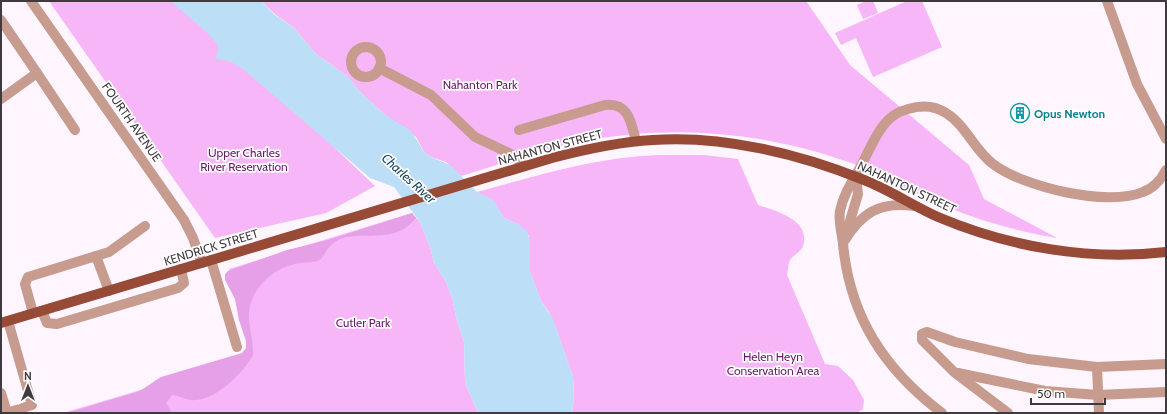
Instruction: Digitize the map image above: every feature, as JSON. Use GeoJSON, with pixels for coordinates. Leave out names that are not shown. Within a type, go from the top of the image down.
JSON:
{"type":"FeatureCollection","features":[{"type":"Feature","properties":{"kind":"main road","name":"NAHANTON STREET"},"geometry":{"type":"LineString","coordinates":[[429,196],[524,166],[582,150],[636,141],[688,140],[735,145],[798,158],[856,177],[915,206],[982,234],[1035,247],[1098,254],[1166,252]]}},
{"type":"Feature","properties":{"kind":"main road","name":"KENDRICK STREET"},"geometry":{"type":"LineString","coordinates":[[5,322],[429,196]]}},
{"type":"Feature","properties":{"kind":"street","name":"FOURTH AVENUE"},"geometry":{"type":"LineString","coordinates":[[32,1],[184,220],[206,262],[237,347]]}},
{"type":"Feature","properties":{"kind":"street"},"geometry":{"type":"LineString","coordinates":[[1107,1],[1137,84],[1166,139]]}},
{"type":"Feature","properties":{"kind":"street"},"geometry":{"type":"LineString","coordinates":[[1,20],[75,130]]}},
{"type":"Feature","properties":{"kind":"street"},"geometry":{"type":"LineString","coordinates":[[379,68],[431,95],[475,137],[489,145],[513,155],[524,166]]}},
{"type":"Feature","properties":{"kind":"street"},"geometry":{"type":"LineString","coordinates":[[1,99],[37,73]]}},
{"type":"Feature","properties":{"kind":"street"},"geometry":{"type":"LineString","coordinates":[[519,130],[613,105],[619,106],[625,112],[636,141]]}},
{"type":"Feature","properties":{"kind":"street"},"geometry":{"type":"LineString","coordinates":[[942,413],[904,381],[875,343],[850,287],[843,243],[858,194],[856,177],[885,123],[903,110],[923,106],[936,108],[948,114],[982,156],[998,168],[1017,178],[1040,186],[1098,196],[1129,196],[1137,194],[1152,187],[1158,182],[1166,170]]}},
{"type":"Feature","properties":{"kind":"street"},"geometry":{"type":"LineString","coordinates":[[843,243],[858,221],[870,212],[889,206],[915,206]]}},
{"type":"Feature","properties":{"kind":"street"},"geometry":{"type":"LineString","coordinates":[[145,226],[112,251],[26,279],[25,284],[38,312],[47,323],[57,324],[178,288],[184,283],[181,269]]}},
{"type":"Feature","properties":{"kind":"street"},"geometry":{"type":"LineString","coordinates":[[96,256],[109,291]]}},
{"type":"Feature","properties":{"kind":"street"},"geometry":{"type":"LineString","coordinates":[[1,393],[7,413],[32,405],[5,322]]}},
{"type":"Feature","properties":{"kind":"street"},"geometry":{"type":"LineString","coordinates":[[1008,413],[954,372],[922,340],[922,334],[927,332],[955,342],[1028,359],[1096,367],[1166,364]]}},
{"type":"Feature","properties":{"kind":"street"},"geometry":{"type":"LineString","coordinates":[[1096,367],[1099,413]]}},
{"type":"Feature","properties":{"kind":"street"},"geometry":{"type":"LineString","coordinates":[[954,372],[1045,391],[1098,394],[1166,392]]}},
{"type":"Feature","properties":{"kind":"green space","name":"Upper Charles River Reservation"},"geometry":{"type":"Polygon","coordinates":[[[49,1],[180,1],[375,186],[326,213],[215,238],[49,1]]]}},
{"type":"Feature","properties":{"kind":"green space","name":"Nahanton Park"},"geometry":{"type":"Polygon","coordinates":[[[261,1],[806,1],[850,65],[969,165],[984,199],[1057,238],[1010,228],[965,214],[935,202],[865,168],[831,156],[796,146],[761,139],[726,135],[691,132],[655,133],[584,141],[537,152],[461,176],[446,162],[431,157],[424,152],[416,137],[384,114],[361,93],[347,76],[316,54],[294,28],[276,15],[261,1]]]}},
{"type":"Feature","properties":{"kind":"green space"},"geometry":{"type":"Polygon","coordinates":[[[866,1],[873,1],[878,13],[863,19],[857,5],[866,1]]]}},
{"type":"Feature","properties":{"kind":"green space"},"geometry":{"type":"Polygon","coordinates":[[[907,1],[922,1],[942,47],[873,77],[856,38],[841,45],[835,33],[907,1]]]}},
{"type":"Feature","properties":{"kind":"green space","name":"Helen Heyn Conservation Area"},"geometry":{"type":"Polygon","coordinates":[[[658,155],[704,155],[738,159],[758,205],[774,210],[790,218],[802,229],[804,237],[803,246],[801,250],[790,260],[787,275],[825,364],[838,366],[853,380],[864,400],[863,409],[857,413],[572,413],[574,400],[573,377],[556,328],[549,312],[541,301],[530,272],[529,236],[518,224],[504,218],[495,204],[477,192],[589,163],[612,159],[658,155]]]}},
{"type":"Feature","properties":{"kind":"green space","name":"Cutler Park"},"geometry":{"type":"Polygon","coordinates":[[[412,213],[420,222],[430,247],[434,263],[445,280],[452,297],[456,317],[464,342],[465,383],[478,413],[63,413],[252,357],[253,350],[229,269],[412,213]]]}},
{"type":"Feature","properties":{"kind":"shaded area"},"geometry":{"type":"Polygon","coordinates":[[[412,213],[416,218],[409,226],[401,231],[384,235],[346,237],[337,240],[319,260],[284,268],[276,272],[262,283],[253,298],[249,312],[253,355],[237,376],[221,390],[212,395],[196,400],[172,395],[166,403],[172,413],[67,413],[137,392],[161,377],[242,353],[246,348],[246,341],[239,320],[235,299],[225,280],[225,274],[228,271],[287,250],[328,240],[412,213]]]}},
{"type":"Feature","properties":{"kind":"water","name":"Charles River"},"geometry":{"type":"Polygon","coordinates":[[[170,1],[261,1],[275,15],[294,28],[316,54],[347,76],[361,93],[384,114],[411,131],[424,152],[431,157],[450,165],[477,192],[493,200],[504,218],[518,224],[527,231],[530,241],[530,272],[541,301],[553,319],[573,377],[574,400],[572,413],[478,413],[465,383],[464,342],[456,317],[452,297],[445,280],[434,263],[430,247],[420,222],[394,187],[370,178],[243,69],[229,61],[216,59],[218,46],[216,42],[170,1]]]}},
{"type":"Feature","properties":{"kind":"place","name":"Opus Newton"},"geometry":{"type":"Point","coordinates":[1020,113]}}]}
